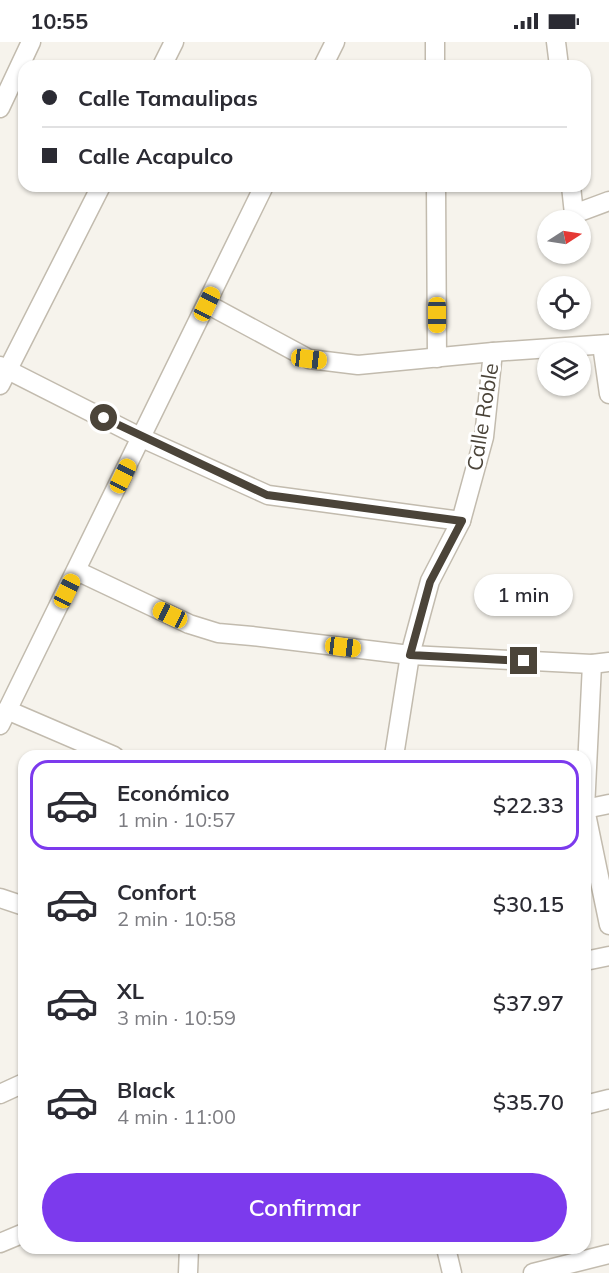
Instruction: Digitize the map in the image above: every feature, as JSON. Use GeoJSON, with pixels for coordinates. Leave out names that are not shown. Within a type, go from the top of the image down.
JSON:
{"type":"FeatureCollection","features":[{"type":"Feature","properties":{"kind":"street"},"geometry":{"type":"LineString","coordinates":[[23,60],[32,42]]}},
{"type":"Feature","properties":{"kind":"street"},"geometry":{"type":"LineString","coordinates":[[165,60],[174,42]]}},
{"type":"Feature","properties":{"kind":"street"},"geometry":{"type":"LineString","coordinates":[[326,60],[335,42]]}},
{"type":"Feature","properties":{"kind":"street"},"geometry":{"type":"LineString","coordinates":[[435,42],[435,60]]}},
{"type":"Feature","properties":{"kind":"street"},"geometry":{"type":"LineString","coordinates":[[556,42],[558,60]]}},
{"type":"Feature","properties":{"kind":"street"},"geometry":{"type":"LineString","coordinates":[[0,108],[18,71]]}},
{"type":"Feature","properties":{"kind":"street"},"geometry":{"type":"LineString","coordinates":[[98,192],[2,374],[267,495],[462,521]]}},
{"type":"Feature","properties":{"kind":"street"},"geometry":{"type":"LineString","coordinates":[[97,750],[4,718],[261,192]]}},
{"type":"Feature","properties":{"kind":"street"},"geometry":{"type":"LineString","coordinates":[[436,192],[437,358]]}},
{"type":"Feature","properties":{"kind":"street"},"geometry":{"type":"LineString","coordinates":[[572,192],[574,214],[609,201]]}},
{"type":"Feature","properties":{"kind":"street"},"geometry":{"type":"LineString","coordinates":[[207,304],[309,359],[358,365],[493,352],[605,345],[609,394]]}},
{"type":"Feature","properties":{"kind":"street","name":"Calle Roble"},"geometry":{"type":"LineString","coordinates":[[395,750],[410,655],[430,582],[462,521],[484,437],[493,352]]}},
{"type":"Feature","properties":{"kind":"street"},"geometry":{"type":"LineString","coordinates":[[76,571],[189,624],[218,633],[410,655],[600,663],[591,751]]}},
{"type":"Feature","properties":{"kind":"street"},"geometry":{"type":"LineString","coordinates":[[591,808],[609,804]]}},
{"type":"Feature","properties":{"kind":"street"},"geometry":{"type":"LineString","coordinates":[[591,838],[609,926]]}},
{"type":"Feature","properties":{"kind":"street"},"geometry":{"type":"LineString","coordinates":[[0,898],[18,904]]}},
{"type":"Feature","properties":{"kind":"street"},"geometry":{"type":"LineString","coordinates":[[591,960],[609,956]]}},
{"type":"Feature","properties":{"kind":"street"},"geometry":{"type":"LineString","coordinates":[[0,1094],[18,1086]]}},
{"type":"Feature","properties":{"kind":"street"},"geometry":{"type":"LineString","coordinates":[[591,1104],[609,1099]]}},
{"type":"Feature","properties":{"kind":"street"},"geometry":{"type":"LineString","coordinates":[[0,1243],[18,1236]]}},
{"type":"Feature","properties":{"kind":"street"},"geometry":{"type":"LineString","coordinates":[[188,1273],[189,1254]]}},
{"type":"Feature","properties":{"kind":"street"},"geometry":{"type":"LineString","coordinates":[[447,1254],[452,1273]]}},
{"type":"Feature","properties":{"kind":"street"},"geometry":{"type":"LineString","coordinates":[[537,1272],[609,1254]]}},
{"type":"Feature","properties":{"kind":"route"},"geometry":{"type":"LineString","coordinates":[[104,418],[142,438],[267,495],[462,521],[430,582],[410,655],[524,661]]}}]}
